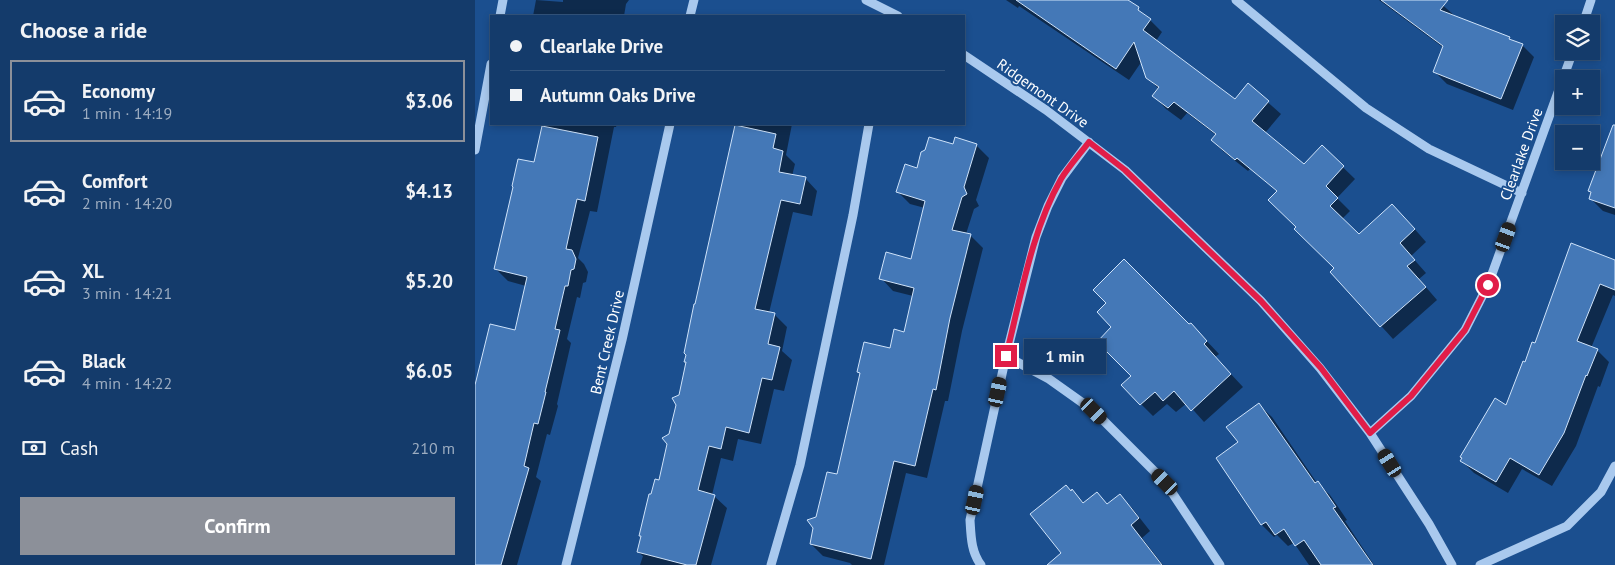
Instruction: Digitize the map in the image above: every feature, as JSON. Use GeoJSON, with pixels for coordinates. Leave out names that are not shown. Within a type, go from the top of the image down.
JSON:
{"type":"FeatureCollection","features":[{"type":"Feature","properties":{"kind":"street"},"geometry":{"type":"LineString","coordinates":[[500,15],[503,0]]}},
{"type":"Feature","properties":{"kind":"street"},"geometry":{"type":"LineString","coordinates":[[691,15],[693,0]]}},
{"type":"Feature","properties":{"kind":"street"},"geometry":{"type":"LineString","coordinates":[[866,0],[896,15]]}},
{"type":"Feature","properties":{"kind":"street"},"geometry":{"type":"LineString","coordinates":[[1236,0],[1366,108],[1429,149],[1522,192]]}},
{"type":"Feature","properties":{"kind":"street"},"geometry":{"type":"LineString","coordinates":[[1586,15],[1591,0]]}},
{"type":"Feature","properties":{"kind":"street","name":"Ridgemont Drive"},"geometry":{"type":"LineString","coordinates":[[965,56],[1046,110],[1125,170],[1261,301],[1321,368],[1370,433],[1429,524],[1452,565]]}},
{"type":"Feature","properties":{"kind":"street","name":"Clearlake Drive"},"geometry":{"type":"LineString","coordinates":[[1370,433],[1411,396],[1465,330],[1488,285],[1570,60]]}},
{"type":"Feature","properties":{"kind":"street"},"geometry":{"type":"LineString","coordinates":[[475,150],[490,69]]}},
{"type":"Feature","properties":{"kind":"street","name":"Bent Creek Drive"},"geometry":{"type":"LineString","coordinates":[[566,565],[620,350],[670,125]]}},
{"type":"Feature","properties":{"kind":"street"},"geometry":{"type":"LineString","coordinates":[[771,565],[800,465],[853,215],[869,125]]}},
{"type":"Feature","properties":{"kind":"street"},"geometry":{"type":"LineString","coordinates":[[981,565],[977,560],[971,540],[970,520],[1006,356],[1036,236],[1062,178],[1089,142]]}},
{"type":"Feature","properties":{"kind":"street"},"geometry":{"type":"LineString","coordinates":[[1006,356],[1049,378],[1094,411],[1165,482],[1220,565]]}},
{"type":"Feature","properties":{"kind":"street"},"geometry":{"type":"LineString","coordinates":[[1480,565],[1567,526],[1601,492],[1615,466]]}},
{"type":"Feature","properties":{"kind":"building"},"geometry":{"type":"Polygon","coordinates":[[[1016,0],[1128,0],[1139,7],[1138,10],[1151,19],[1143,30],[1235,99],[1248,83],[1269,101],[1252,121],[1304,164],[1322,145],[1344,166],[1326,186],[1338,198],[1330,206],[1359,234],[1392,204],[1415,229],[1400,243],[1415,260],[1407,266],[1426,287],[1380,327],[1330,272],[1334,268],[1294,229],[1296,227],[1268,200],[1277,191],[1237,158],[1235,160],[1211,140],[1216,134],[1174,102],[1168,108],[1152,96],[1159,87],[1146,78],[1134,42],[1116,69],[1016,0]]]}},
{"type":"Feature","properties":{"kind":"building"},"geometry":{"type":"Polygon","coordinates":[[[1381,0],[1448,0],[1440,10],[1510,37],[1509,39],[1523,44],[1501,99],[1433,72],[1443,46],[1381,0]]]}},
{"type":"Feature","properties":{"kind":"building"},"geometry":{"type":"Polygon","coordinates":[[[735,125],[776,134],[773,148],[783,151],[779,172],[806,177],[800,204],[781,200],[755,309],[775,313],[768,344],[780,347],[772,380],[762,378],[749,433],[726,427],[721,449],[709,446],[698,490],[715,495],[696,565],[687,565],[637,552],[649,494],[651,494],[655,479],[659,480],[667,444],[662,438],[669,434],[676,405],[672,398],[679,395],[686,362],[684,362],[686,355],[684,353],[694,304],[735,125]]]}},
{"type":"Feature","properties":{"kind":"building"},"geometry":{"type":"Polygon","coordinates":[[[1613,125],[1615,125],[1615,208],[1589,199],[1591,192],[1588,191],[1596,170],[1600,170],[1600,159],[1613,125]]]}},
{"type":"Feature","properties":{"kind":"building"},"geometry":{"type":"Polygon","coordinates":[[[542,126],[598,137],[585,201],[577,199],[566,249],[572,250],[576,259],[574,269],[571,270],[568,286],[565,286],[555,329],[560,330],[546,392],[538,424],[534,423],[524,466],[529,468],[501,565],[475,565],[475,385],[490,324],[515,330],[527,277],[494,269],[518,159],[534,162],[542,126]]]}},
{"type":"Feature","properties":{"kind":"building"},"geometry":{"type":"Polygon","coordinates":[[[929,137],[953,144],[955,137],[977,144],[964,187],[967,194],[962,197],[952,230],[971,234],[950,318],[936,390],[933,389],[915,466],[894,461],[871,559],[810,544],[813,528],[807,520],[816,517],[827,472],[837,474],[860,373],[857,372],[864,342],[890,348],[894,329],[904,332],[914,288],[879,279],[886,252],[911,259],[925,201],[896,192],[905,164],[917,168],[921,152],[925,150],[929,137]]]}},
{"type":"Feature","properties":{"kind":"building"},"geometry":{"type":"Polygon","coordinates":[[[1571,243],[1615,260],[1615,290],[1600,284],[1577,341],[1598,349],[1564,433],[1539,475],[1510,458],[1496,482],[1460,461],[1462,458],[1460,457],[1495,398],[1506,405],[1523,361],[1525,362],[1532,342],[1535,343],[1571,243]]]}},
{"type":"Feature","properties":{"kind":"building"},"geometry":{"type":"Polygon","coordinates":[[[1124,259],[1189,324],[1191,323],[1207,341],[1204,344],[1231,374],[1191,411],[1174,391],[1163,401],[1155,392],[1140,405],[1121,385],[1131,376],[1097,342],[1111,327],[1097,312],[1106,303],[1093,290],[1124,259]]]}},
{"type":"Feature","properties":{"kind":"building"},"geometry":{"type":"Polygon","coordinates":[[[1259,403],[1315,483],[1318,481],[1336,507],[1333,508],[1373,565],[1321,565],[1304,540],[1295,546],[1284,529],[1275,535],[1266,522],[1261,525],[1216,458],[1238,442],[1226,427],[1259,403]]]}},
{"type":"Feature","properties":{"kind":"building"},"geometry":{"type":"Polygon","coordinates":[[[1066,485],[1071,491],[1072,489],[1083,503],[1097,492],[1107,504],[1120,494],[1139,518],[1131,525],[1162,565],[1047,565],[1061,553],[1030,514],[1066,485]]]}},
{"type":"Feature","properties":{"kind":"route"},"geometry":{"type":"LineString","coordinates":[[1006,356],[1036,236],[1062,178],[1089,142],[1125,170],[1261,301],[1321,368],[1370,433],[1411,396],[1465,330],[1488,285]]}}]}
